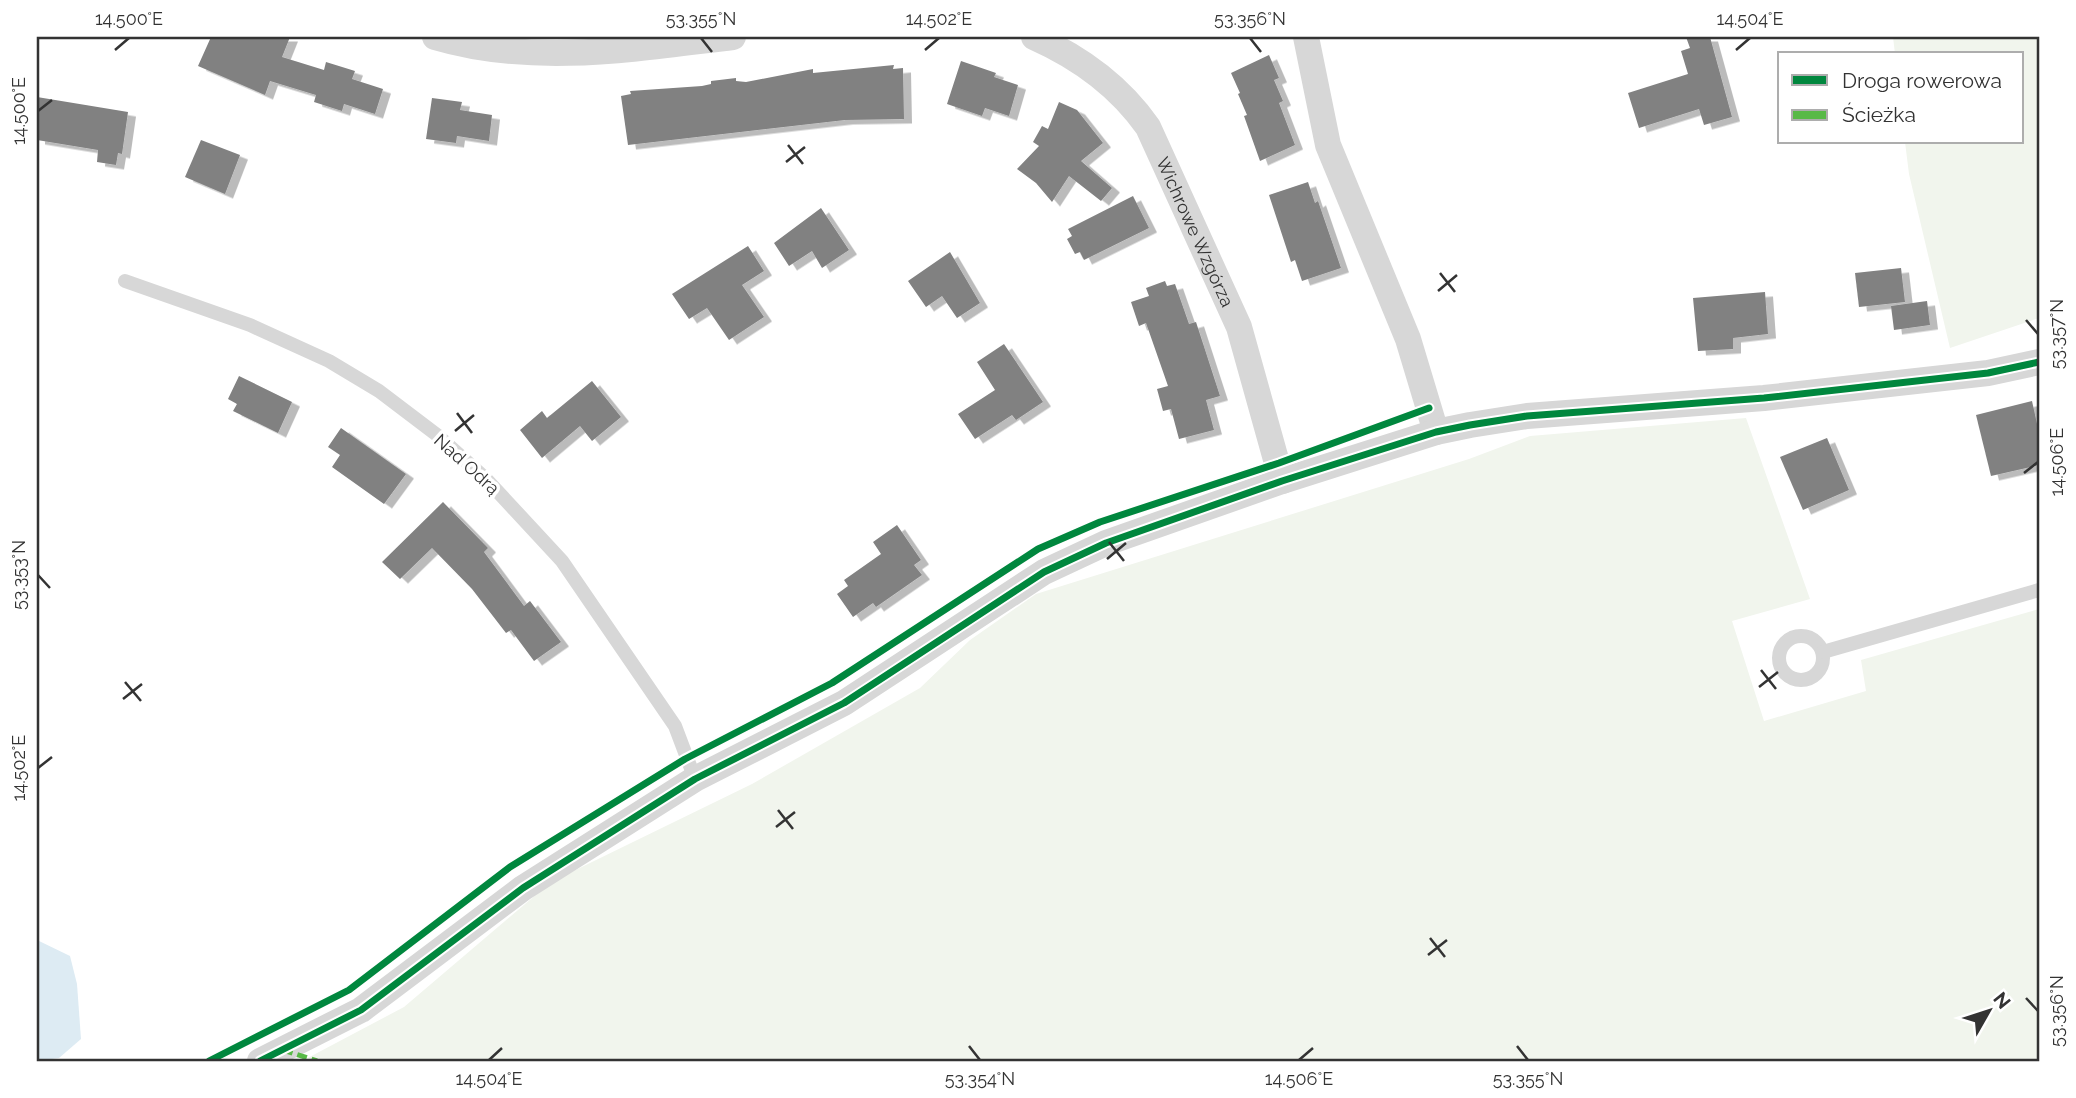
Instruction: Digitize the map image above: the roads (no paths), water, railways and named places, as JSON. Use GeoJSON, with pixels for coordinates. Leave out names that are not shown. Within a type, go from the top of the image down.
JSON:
{"type":"FeatureCollection","features":[{"type":"Feature","properties":{"kind":"street"},"geometry":{"type":"LineString","coordinates":[[435,37],[522,54],[583,53],[733,37]]}},
{"type":"Feature","properties":{"kind":"street","name":"Wichrowe Wzgórza"},"geometry":{"type":"LineString","coordinates":[[1034,37],[1106,81],[1132,105],[1148,127],[1239,327],[1282,481]]}},
{"type":"Feature","properties":{"kind":"street"},"geometry":{"type":"LineString","coordinates":[[1306,37],[1328,145],[1408,339],[1436,432]]}},
{"type":"Feature","properties":{"kind":"street"},"geometry":{"type":"LineString","coordinates":[[260,1061],[361,1010],[523,888],[695,779],[844,703],[1044,572],[1107,543],[1282,481],[1436,432],[1527,416],[1777,397],[1987,373],[2039,362]]}},
{"type":"Feature","properties":{"kind":"lane","name":"Nad Odrą"},"geometry":{"type":"LineString","coordinates":[[125,281],[250,325],[329,361],[379,391],[437,435],[486,479],[562,561],[675,726],[695,779]]}},
{"type":"Feature","properties":{"kind":"lane"},"geometry":{"type":"LineString","coordinates":[[1823,652],[2039,590]]}}]}
